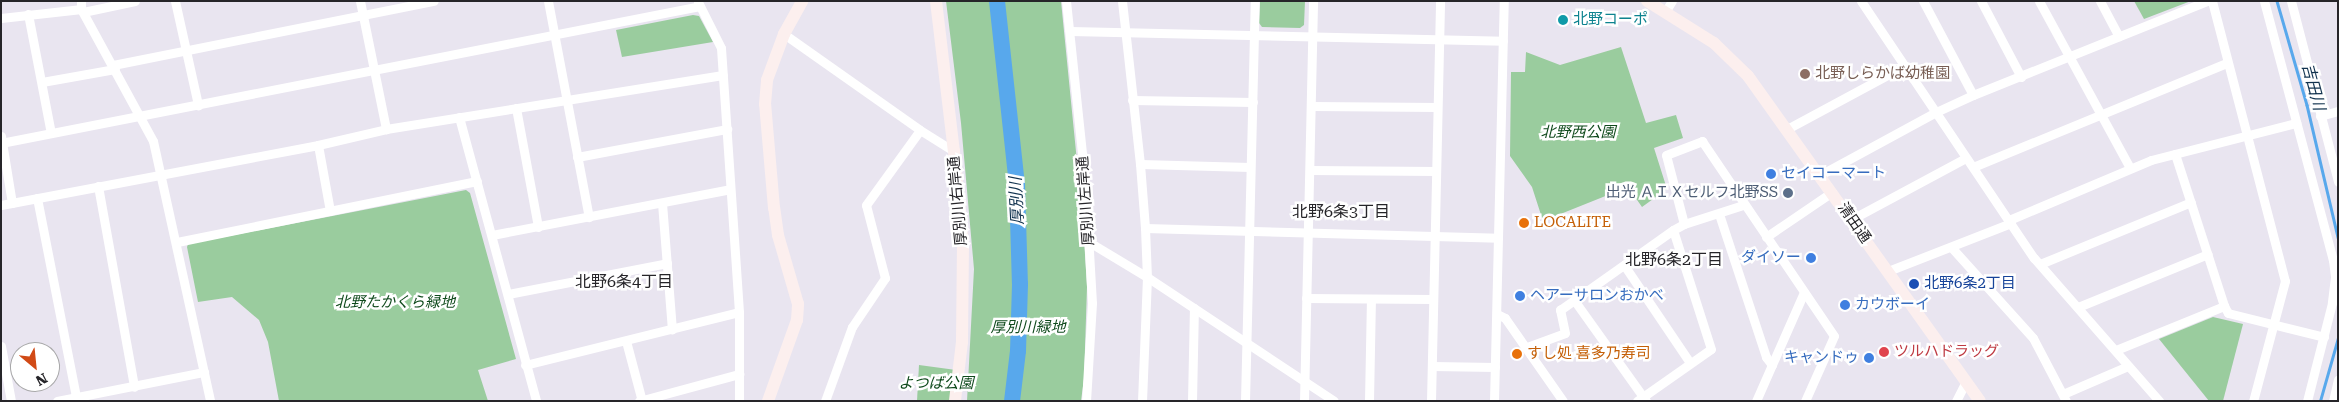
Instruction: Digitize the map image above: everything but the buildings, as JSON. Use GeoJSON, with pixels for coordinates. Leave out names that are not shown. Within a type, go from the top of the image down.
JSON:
{"type":"FeatureCollection","features":[{"type":"Feature","properties":{"kind":"street"},"geometry":{"type":"LineString","coordinates":[[1,18],[135,1]]}},
{"type":"Feature","properties":{"kind":"street"},"geometry":{"type":"LineString","coordinates":[[175,1],[198,104]]}},
{"type":"Feature","properties":{"kind":"street"},"geometry":{"type":"LineString","coordinates":[[360,1],[386,129]]}},
{"type":"Feature","properties":{"kind":"street"},"geometry":{"type":"LineString","coordinates":[[42,82],[185,50],[434,1]]}},
{"type":"Feature","properties":{"kind":"street"},"geometry":{"type":"LineString","coordinates":[[548,1],[589,217]]}},
{"type":"Feature","properties":{"kind":"street","name":"厚別川右岸通"},"geometry":{"type":"LineString","coordinates":[[936,1],[954,151],[962,245],[962,342],[955,401]]}},
{"type":"Feature","properties":{"kind":"street","name":"厚別川左岸通"},"geometry":{"type":"LineString","coordinates":[[1066,1],[1089,242],[1092,303],[1086,401]]}},
{"type":"Feature","properties":{"kind":"street"},"geometry":{"type":"LineString","coordinates":[[1122,1],[1145,228],[1147,278],[1142,401]]}},
{"type":"Feature","properties":{"kind":"street"},"geometry":{"type":"LineString","coordinates":[[1245,401],[1255,1]]}},
{"type":"Feature","properties":{"kind":"street"},"geometry":{"type":"LineString","coordinates":[[1304,401],[1306,233],[1312,106],[1313,1]]}},
{"type":"Feature","properties":{"kind":"street"},"geometry":{"type":"LineString","coordinates":[[1431,401],[1440,1]]}},
{"type":"Feature","properties":{"kind":"street"},"geometry":{"type":"LineString","coordinates":[[1494,401],[1504,1]]}},
{"type":"Feature","properties":{"kind":"street","name":"清田通"},"geometry":{"type":"LineString","coordinates":[[1647,1],[1668,6],[1732,59],[1763,94],[1980,401]]}},
{"type":"Feature","properties":{"kind":"street"},"geometry":{"type":"LineString","coordinates":[[1923,1],[1973,96]]}},
{"type":"Feature","properties":{"kind":"street"},"geometry":{"type":"LineString","coordinates":[[1981,1],[2021,77]]}},
{"type":"Feature","properties":{"kind":"street"},"geometry":{"type":"LineString","coordinates":[[2039,1],[2130,168]]}},
{"type":"Feature","properties":{"kind":"street"},"geometry":{"type":"LineString","coordinates":[[2100,1],[2119,36]]}},
{"type":"Feature","properties":{"kind":"street"},"geometry":{"type":"LineString","coordinates":[[1820,174],[1936,112],[2207,1]]}},
{"type":"Feature","properties":{"kind":"street"},"geometry":{"type":"LineString","coordinates":[[2212,1],[2283,271],[2282,292],[2253,401]]}},
{"type":"Feature","properties":{"kind":"street"},"geometry":{"type":"LineString","coordinates":[[2264,1],[2334,268],[2335,290],[2307,401]]}},
{"type":"Feature","properties":{"kind":"street"},"geometry":{"type":"LineString","coordinates":[[2291,1],[2338,182]]}},
{"type":"Feature","properties":{"kind":"street"},"geometry":{"type":"LineString","coordinates":[[1864,2],[1904,66],[2040,264],[2159,401]]}},
{"type":"Feature","properties":{"kind":"street"},"geometry":{"type":"LineString","coordinates":[[12,203],[2,141],[141,116],[554,35],[699,4],[720,48],[723,76],[739,312],[739,401]]}},
{"type":"Feature","properties":{"kind":"street"},"geometry":{"type":"LineString","coordinates":[[768,401],[798,320],[798,304],[778,235],[765,104],[767,80],[784,34],[798,4]]}},
{"type":"Feature","properties":{"kind":"street"},"geometry":{"type":"LineString","coordinates":[[82,7],[154,141],[210,401]]}},
{"type":"Feature","properties":{"kind":"street"},"geometry":{"type":"LineString","coordinates":[[28,14],[52,133]]}},
{"type":"Feature","properties":{"kind":"street"},"geometry":{"type":"LineString","coordinates":[[1070,30],[1503,41]]}},
{"type":"Feature","properties":{"kind":"street"},"geometry":{"type":"LineString","coordinates":[[784,34],[920,130],[954,151]]}},
{"type":"Feature","properties":{"kind":"street"},"geometry":{"type":"LineString","coordinates":[[1973,166],[2227,63]]}},
{"type":"Feature","properties":{"kind":"street"},"geometry":{"type":"LineString","coordinates":[[1787,129],[1904,66]]}},
{"type":"Feature","properties":{"kind":"street"},"geometry":{"type":"LineString","coordinates":[[1,205],[318,144],[386,129],[723,76]]}},
{"type":"Feature","properties":{"kind":"street"},"geometry":{"type":"LineString","coordinates":[[1132,100],[1253,102]]}},
{"type":"Feature","properties":{"kind":"street"},"geometry":{"type":"LineString","coordinates":[[1312,106],[1437,106]]}},
{"type":"Feature","properties":{"kind":"street"},"geometry":{"type":"LineString","coordinates":[[516,108],[538,227]]}},
{"type":"Feature","properties":{"kind":"street"},"geometry":{"type":"LineString","coordinates":[[2320,116],[2338,111]]}},
{"type":"Feature","properties":{"kind":"street"},"geometry":{"type":"LineString","coordinates":[[459,117],[536,401]]}},
{"type":"Feature","properties":{"kind":"street"},"geometry":{"type":"LineString","coordinates":[[1888,271],[1952,248],[2130,168],[2175,154],[2296,123]]}},
{"type":"Feature","properties":{"kind":"street"},"geometry":{"type":"LineString","coordinates":[[577,158],[727,129]]}},
{"type":"Feature","properties":{"kind":"street"},"geometry":{"type":"LineString","coordinates":[[837,401],[826,400],[852,327],[885,278],[866,205],[920,130]]}},
{"type":"Feature","properties":{"kind":"street"},"geometry":{"type":"LineString","coordinates":[[1684,224],[1666,155],[1702,141],[1743,205],[1834,336],[1805,401]]}},
{"type":"Feature","properties":{"kind":"street"},"geometry":{"type":"LineString","coordinates":[[318,144],[330,211]]}},
{"type":"Feature","properties":{"kind":"street"},"geometry":{"type":"LineString","coordinates":[[2175,154],[2224,306],[2228,313],[2324,337]]}},
{"type":"Feature","properties":{"kind":"street"},"geometry":{"type":"LineString","coordinates":[[1852,219],[1966,158]]}},
{"type":"Feature","properties":{"kind":"street"},"geometry":{"type":"LineString","coordinates":[[1140,164],[1250,167]]}},
{"type":"Feature","properties":{"kind":"street"},"geometry":{"type":"LineString","coordinates":[[1310,170],[1436,171]]}},
{"type":"Feature","properties":{"kind":"street"},"geometry":{"type":"LineString","coordinates":[[177,242],[477,181]]}},
{"type":"Feature","properties":{"kind":"street"},"geometry":{"type":"LineString","coordinates":[[98,186],[134,387]]}},
{"type":"Feature","properties":{"kind":"street"},"geometry":{"type":"LineString","coordinates":[[492,236],[730,189]]}},
{"type":"Feature","properties":{"kind":"street"},"geometry":{"type":"LineString","coordinates":[[1766,237],[1832,192]]}},
{"type":"Feature","properties":{"kind":"street"},"geometry":{"type":"LineString","coordinates":[[37,198],[76,397]]}},
{"type":"Feature","properties":{"kind":"street"},"geometry":{"type":"LineString","coordinates":[[2040,264],[2191,202]]}},
{"type":"Feature","properties":{"kind":"street"},"geometry":{"type":"LineString","coordinates":[[662,203],[672,330]]}},
{"type":"Feature","properties":{"kind":"street"},"geometry":{"type":"LineString","coordinates":[[1526,347],[1565,333],[1560,310],[1673,230],[1684,224],[1743,205]]}},
{"type":"Feature","properties":{"kind":"street"},"geometry":{"type":"LineString","coordinates":[[1719,214],[1766,357],[1772,365]]}},
{"type":"Feature","properties":{"kind":"street"},"geometry":{"type":"LineString","coordinates":[[1145,228],[1498,238]]}},
{"type":"Feature","properties":{"kind":"street"},"geometry":{"type":"LineString","coordinates":[[1574,300],[1642,399],[1712,349],[1673,230]]}},
{"type":"Feature","properties":{"kind":"street"},"geometry":{"type":"LineString","coordinates":[[1089,242],[1247,342],[1334,401]]}},
{"type":"Feature","properties":{"kind":"street"},"geometry":{"type":"LineString","coordinates":[[1952,248],[2033,338],[2064,398],[2128,366]]}},
{"type":"Feature","properties":{"kind":"street"},"geometry":{"type":"LineString","coordinates":[[2078,307],[2208,254]]}},
{"type":"Feature","properties":{"kind":"street"},"geometry":{"type":"LineString","coordinates":[[508,294],[667,263]]}},
{"type":"Feature","properties":{"kind":"street"},"geometry":{"type":"LineString","coordinates":[[1624,265],[1690,364]]}},
{"type":"Feature","properties":{"kind":"street"},"geometry":{"type":"LineString","coordinates":[[1756,401],[1804,292]]}},
{"type":"Feature","properties":{"kind":"street"},"geometry":{"type":"LineString","coordinates":[[1306,298],[1432,299]]}},
{"type":"Feature","properties":{"kind":"street"},"geometry":{"type":"LineString","coordinates":[[1369,401],[1371,299]]}},
{"type":"Feature","properties":{"kind":"street"},"geometry":{"type":"LineString","coordinates":[[2116,350],[2224,306]]}},
{"type":"Feature","properties":{"kind":"street"},"geometry":{"type":"LineString","coordinates":[[1192,401],[1194,308]]}},
{"type":"Feature","properties":{"kind":"street"},"geometry":{"type":"LineString","coordinates":[[525,365],[739,312]]}},
{"type":"Feature","properties":{"kind":"street"},"geometry":{"type":"LineString","coordinates":[[1497,314],[1505,318],[1563,401]]}},
{"type":"Feature","properties":{"kind":"street"},"geometry":{"type":"LineString","coordinates":[[626,341],[641,401],[739,374]]}},
{"type":"Feature","properties":{"kind":"street"},"geometry":{"type":"LineString","coordinates":[[1,346],[11,401]]}},
{"type":"Feature","properties":{"kind":"street"},"geometry":{"type":"LineString","coordinates":[[1432,366],[1495,367]]}},
{"type":"Feature","properties":{"kind":"street"},"geometry":{"type":"LineString","coordinates":[[57,401],[204,372]]}},
{"type":"Feature","properties":{"kind":"street"},"geometry":{"type":"LineString","coordinates":[[2333,401],[2338,380]]}},
{"type":"Feature","properties":{"kind":"street"},"geometry":{"type":"LineString","coordinates":[[1956,401],[1966,381]]}},
{"type":"Feature","properties":{"kind":"green space","name":"厚別川緑地"},"geometry":{"type":"Polygon","coordinates":[[[946,1],[1061,1],[1083,222],[1087,287],[1084,379],[1081,401],[967,401],[974,269],[961,123],[946,1]]]}},
{"type":"Feature","properties":{"kind":"green space"},"geometry":{"type":"Polygon","coordinates":[[[1260,1],[1305,1],[1304,25],[1300,28],[1262,27],[1259,23],[1260,1]]]}},
{"type":"Feature","properties":{"kind":"green space"},"geometry":{"type":"Polygon","coordinates":[[[2134,1],[2191,1],[2144,19],[2134,1]]]}},
{"type":"Feature","properties":{"kind":"green space"},"geometry":{"type":"Polygon","coordinates":[[[693,15],[699,16],[713,42],[622,57],[616,30],[693,15]]]}},
{"type":"Feature","properties":{"kind":"green space","name":"北野西公園"},"geometry":{"type":"Polygon","coordinates":[[[1621,47],[1646,123],[1676,115],[1683,138],[1654,148],[1667,189],[1642,207],[1628,187],[1543,221],[1532,187],[1510,156],[1511,72],[1525,72],[1526,52],[1560,65],[1621,47]]]}},
{"type":"Feature","properties":{"kind":"green space","name":"北野たかくら緑地"},"geometry":{"type":"Polygon","coordinates":[[[466,190],[470,193],[516,359],[478,370],[488,401],[279,401],[268,342],[259,320],[232,297],[198,302],[188,244],[466,190]]]}},
{"type":"Feature","properties":{"kind":"green space"},"geometry":{"type":"Polygon","coordinates":[[[2213,317],[2243,324],[2223,401],[2209,401],[2159,339],[2213,317]]]}},
{"type":"Feature","properties":{"kind":"green space","name":"よつば公園"},"geometry":{"type":"Polygon","coordinates":[[[919,365],[956,370],[953,401],[917,401],[919,365]]]}},
{"type":"Feature","properties":{"kind":"waterway","name":"厚別川"},"geometry":{"type":"LineString","coordinates":[[997,1],[1017,185],[1020,284],[1018,351],[1012,401]]}},
{"type":"Feature","properties":{"kind":"waterway","name":"吉田川"},"geometry":{"type":"LineString","coordinates":[[2277,1],[2307,105],[2338,237]]}},
{"type":"Feature","properties":{"kind":"waterway","name":"吉田川"},"geometry":{"type":"LineString","coordinates":[[2320,401],[2338,338]]}},
{"type":"Feature","properties":{"kind":"place","name":"北野コーポ"},"geometry":{"type":"Point","coordinates":[1563,20]}},
{"type":"Feature","properties":{"kind":"place","name":"北野しらかば幼稚園"},"geometry":{"type":"Point","coordinates":[1805,74]}},
{"type":"Feature","properties":{"kind":"place","name":"セイコーマート"},"geometry":{"type":"Point","coordinates":[1771,174]}},
{"type":"Feature","properties":{"kind":"place","name":"出光 ＡＩＸセルフ北野SS"},"geometry":{"type":"Point","coordinates":[1788,193]}},
{"type":"Feature","properties":{"kind":"place","name":"LOCALITE"},"geometry":{"type":"Point","coordinates":[1524,223]}},
{"type":"Feature","properties":{"kind":"place","name":"ダイソー"},"geometry":{"type":"Point","coordinates":[1811,258]}},
{"type":"Feature","properties":{"kind":"place","name":"北野6条2丁目"},"geometry":{"type":"Point","coordinates":[1914,284]}},
{"type":"Feature","properties":{"kind":"place","name":"ヘアーサロンおかべ"},"geometry":{"type":"Point","coordinates":[1520,296]}},
{"type":"Feature","properties":{"kind":"place","name":"カウボーイ"},"geometry":{"type":"Point","coordinates":[1845,305]}},
{"type":"Feature","properties":{"kind":"place","name":"ツルハドラッグ"},"geometry":{"type":"Point","coordinates":[1884,352]}},
{"type":"Feature","properties":{"kind":"place","name":"すし処 喜多乃寿司"},"geometry":{"type":"Point","coordinates":[1517,354]}},
{"type":"Feature","properties":{"kind":"place","name":"キャンドゥ"},"geometry":{"type":"Point","coordinates":[1869,358]}},
{"type":"Feature","properties":{"kind":"district","name":"北野6条3丁目"},"geometry":{"type":"Point","coordinates":[1341,212]}},
{"type":"Feature","properties":{"kind":"district","name":"北野6条2丁目"},"geometry":{"type":"Point","coordinates":[1674,260]}},
{"type":"Feature","properties":{"kind":"district","name":"北野6条4丁目"},"geometry":{"type":"Point","coordinates":[624,282]}}]}
